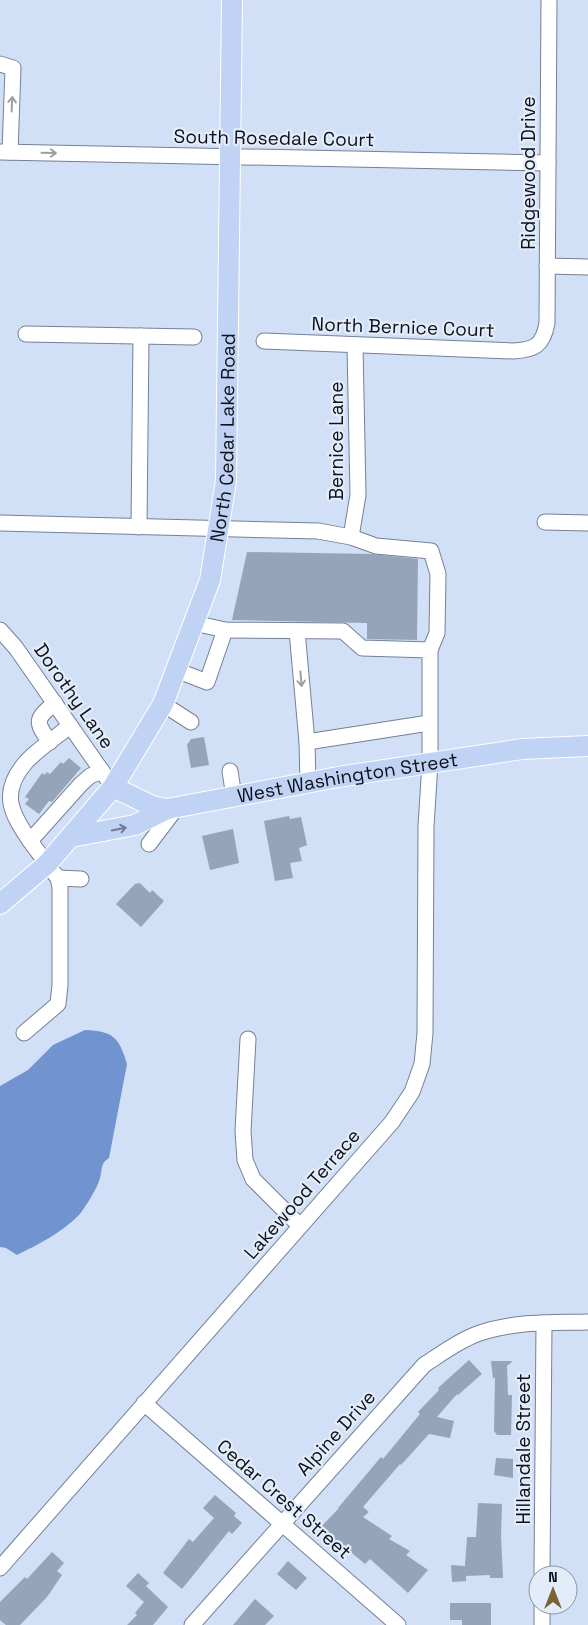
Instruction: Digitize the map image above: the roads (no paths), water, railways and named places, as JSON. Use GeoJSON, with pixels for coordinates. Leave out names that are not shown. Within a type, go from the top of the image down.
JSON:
{"type":"FeatureCollection","features":[{"type":"Feature","properties":{"kind":"main road","name":"North Cedar Lake Road"},"geometry":{"type":"LineString","coordinates":[[0,904],[52,871],[108,779],[163,704],[210,580],[226,481],[232,0]]}},
{"type":"Feature","properties":{"kind":"main road","name":"West Washington Street"},"geometry":{"type":"LineString","coordinates":[[108,779],[152,806],[172,808],[308,783],[522,749],[588,746]]}},
{"type":"Feature","properties":{"kind":"main road"},"geometry":{"type":"LineString","coordinates":[[71,837],[135,826],[172,808]]}},
{"type":"Feature","properties":{"kind":"street","name":"Ridgewood Drive"},"geometry":{"type":"LineString","coordinates":[[539,344],[545,336],[547,324],[549,0]]}},
{"type":"Feature","properties":{"kind":"street"},"geometry":{"type":"LineString","coordinates":[[0,64],[13,68],[5,152]]}},
{"type":"Feature","properties":{"kind":"street","name":"South Rosedale Court"},"geometry":{"type":"LineString","coordinates":[[5,152],[548,163]]}},
{"type":"Feature","properties":{"kind":"street"},"geometry":{"type":"LineString","coordinates":[[547,266],[588,267]]}},
{"type":"Feature","properties":{"kind":"street"},"geometry":{"type":"LineString","coordinates":[[26,334],[194,337]]}},
{"type":"Feature","properties":{"kind":"street"},"geometry":{"type":"LineString","coordinates":[[139,527],[141,336]]}},
{"type":"Feature","properties":{"kind":"street","name":"North Bernice Court"},"geometry":{"type":"LineString","coordinates":[[264,341],[513,352],[528,351],[539,344]]}},
{"type":"Feature","properties":{"kind":"street","name":"Bernice Lane"},"geometry":{"type":"LineString","coordinates":[[351,537],[358,496],[355,345]]}},
{"type":"Feature","properties":{"kind":"street"},"geometry":{"type":"LineString","coordinates":[[545,522],[588,523]]}},
{"type":"Feature","properties":{"kind":"street"},"geometry":{"type":"LineString","coordinates":[[0,523],[318,531],[351,537]]}},
{"type":"Feature","properties":{"kind":"street","name":"Lakewood Terrace"},"geometry":{"type":"LineString","coordinates":[[0,1568],[392,1122],[412,1092],[422,1064],[426,826],[430,763],[430,650],[436,633],[438,574],[431,551],[376,546],[351,537]]}},
{"type":"Feature","properties":{"kind":"street"},"geometry":{"type":"LineString","coordinates":[[194,623],[225,630],[343,631],[362,648],[430,650]]}},
{"type":"Feature","properties":{"kind":"street","name":"Dorothy Lane"},"geometry":{"type":"LineString","coordinates":[[0,630],[16,648],[108,779]]}},
{"type":"Feature","properties":{"kind":"street"},"geometry":{"type":"LineString","coordinates":[[176,670],[207,682],[225,630]]}},
{"type":"Feature","properties":{"kind":"street"},"geometry":{"type":"LineString","coordinates":[[297,631],[307,742],[308,783]]}},
{"type":"Feature","properties":{"kind":"street"},"geometry":{"type":"LineString","coordinates":[[50,742],[42,731],[39,719],[41,714],[55,703]]}},
{"type":"Feature","properties":{"kind":"street"},"geometry":{"type":"LineString","coordinates":[[163,704],[191,722]]}},
{"type":"Feature","properties":{"kind":"street"},"geometry":{"type":"LineString","coordinates":[[307,742],[429,723]]}},
{"type":"Feature","properties":{"kind":"street"},"geometry":{"type":"LineString","coordinates":[[24,1033],[58,1004],[60,985],[60,887],[52,871],[12,812],[10,794],[16,776],[27,761],[70,726]]}},
{"type":"Feature","properties":{"kind":"street"},"geometry":{"type":"LineString","coordinates":[[230,771],[234,797]]}},
{"type":"Feature","properties":{"kind":"street"},"geometry":{"type":"LineString","coordinates":[[30,841],[90,776],[108,779]]}},
{"type":"Feature","properties":{"kind":"street"},"geometry":{"type":"LineString","coordinates":[[149,844],[172,808]]}},
{"type":"Feature","properties":{"kind":"street"},"geometry":{"type":"LineString","coordinates":[[52,871],[81,879]]}},
{"type":"Feature","properties":{"kind":"street"},"geometry":{"type":"LineString","coordinates":[[248,1039],[243,1132],[245,1160],[253,1179],[300,1226]]}},
{"type":"Feature","properties":{"kind":"street","name":"Alpine Drive"},"geometry":{"type":"LineString","coordinates":[[192,1625],[424,1365],[446,1350],[477,1334],[510,1326],[588,1322]]}},
{"type":"Feature","properties":{"kind":"street","name":"Hillandale Street"},"geometry":{"type":"LineString","coordinates":[[542,1565],[544,1323]]}},
{"type":"Feature","properties":{"kind":"street","name":"Cedar Crest Street"},"geometry":{"type":"LineString","coordinates":[[144,1403],[398,1625]]}},
{"type":"Feature","properties":{"kind":"water"},"geometry":{"type":"Polygon","coordinates":[[[85,1030],[102,1032],[114,1037],[121,1047],[127,1064],[109,1158],[102,1166],[100,1178],[95,1189],[79,1215],[57,1233],[17,1255],[6,1248],[0,1247],[0,1086],[28,1070],[53,1045],[85,1030]]]}}]}
